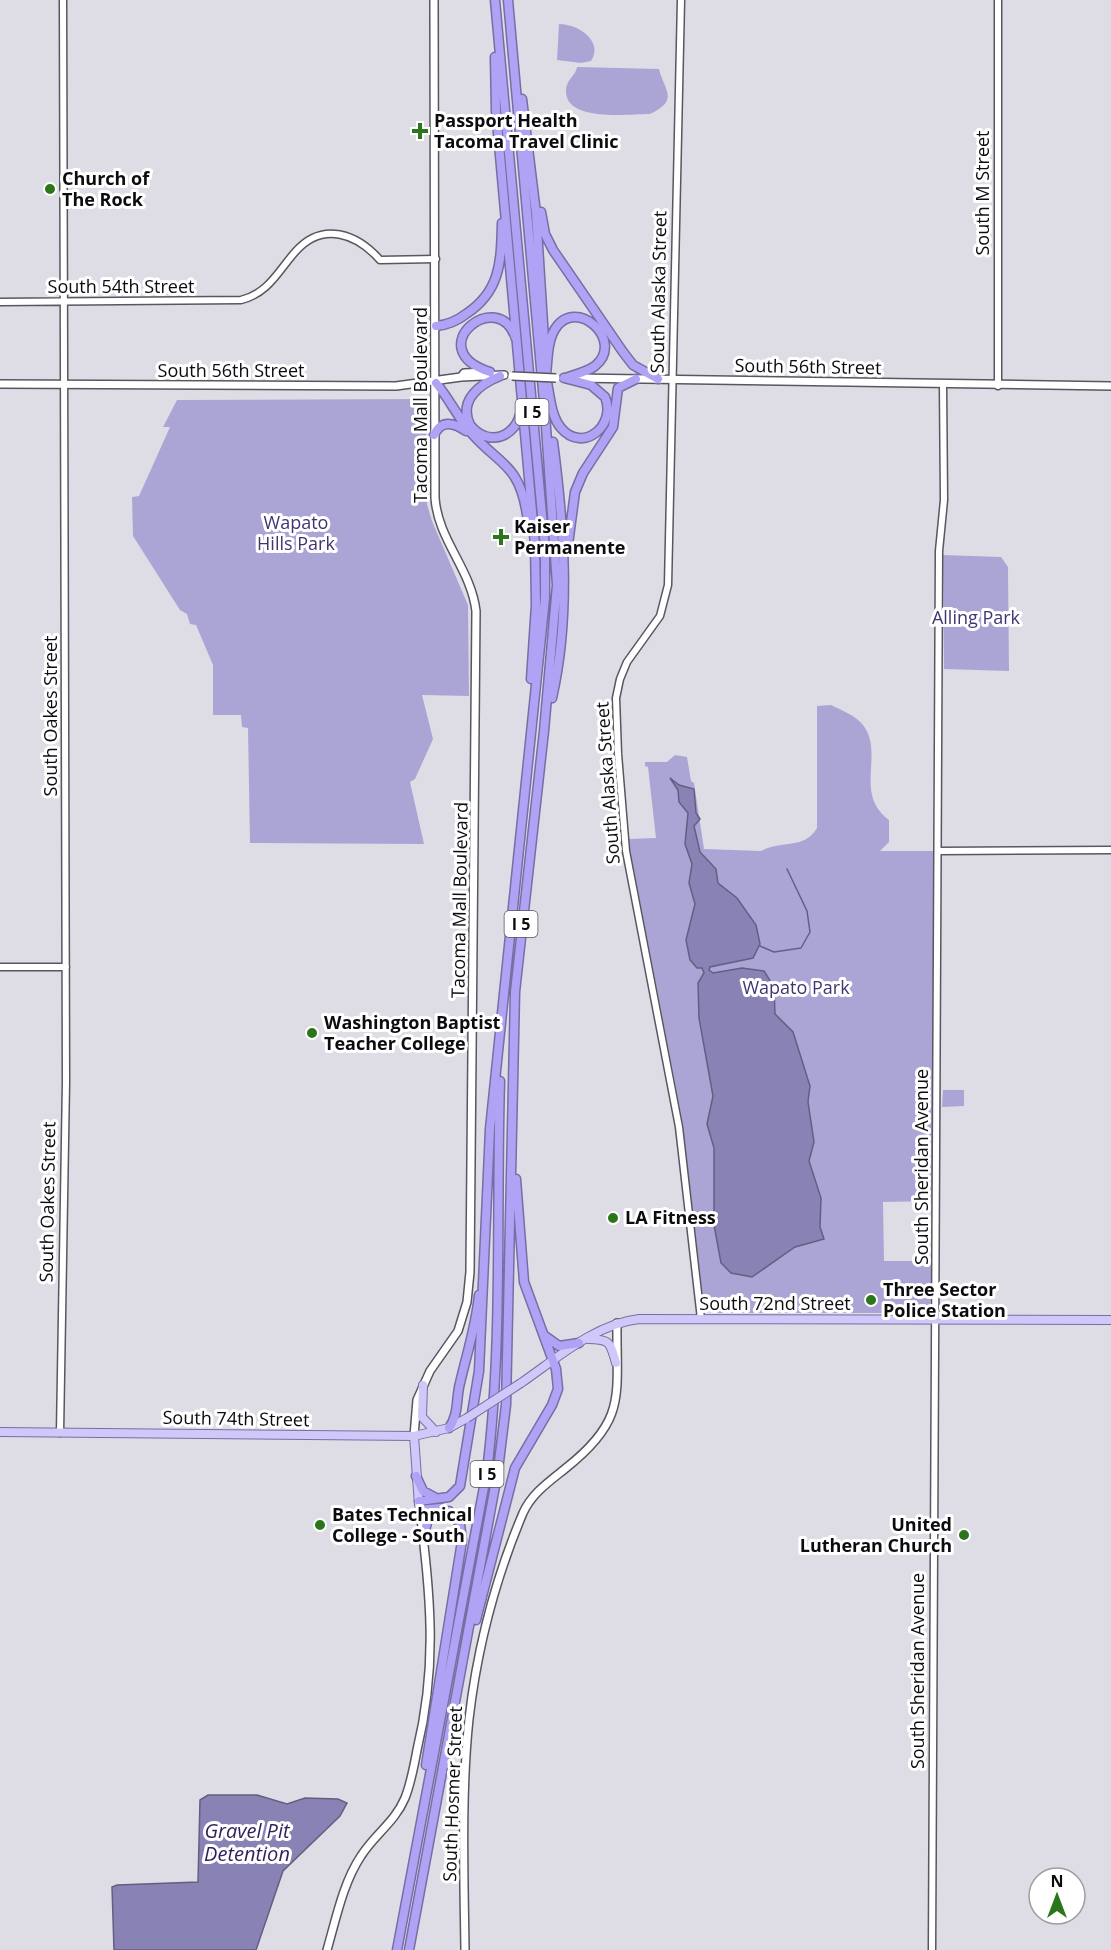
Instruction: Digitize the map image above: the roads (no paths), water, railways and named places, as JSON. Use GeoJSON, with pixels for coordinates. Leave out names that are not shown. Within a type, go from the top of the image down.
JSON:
{"type":"FeatureCollection","features":[{"type":"Feature","properties":{"kind":"highway"},"geometry":{"type":"LineString","coordinates":[[494,0],[496,111],[522,385],[521,412],[513,430],[501,437],[486,437],[470,425],[468,405],[477,389],[505,376]]}},
{"type":"Feature","properties":{"kind":"highway","name":"I 5"},"geometry":{"type":"LineString","coordinates":[[397,1950],[488,1471],[493,1425],[499,1306],[500,1088],[504,991],[544,606],[545,548],[494,0]]}},
{"type":"Feature","properties":{"kind":"highway","name":"I 5"},"geometry":{"type":"LineString","coordinates":[[409,1950],[498,1470],[506,1405],[511,1118],[519,945],[555,616],[557,563],[508,0]]}},
{"type":"Feature","properties":{"kind":"highway"},"geometry":{"type":"LineString","coordinates":[[512,44],[544,229],[552,250],[628,360],[638,369],[658,379]]}},
{"type":"Feature","properties":{"kind":"highway"},"geometry":{"type":"LineString","coordinates":[[529,148],[539,243],[547,378],[560,501],[564,585]]}},
{"type":"Feature","properties":{"kind":"highway"},"geometry":{"type":"LineString","coordinates":[[436,326],[453,322],[470,312],[487,296],[496,282],[501,260],[502,183]]}},
{"type":"Feature","properties":{"kind":"highway"},"geometry":{"type":"LineString","coordinates":[[490,372],[470,363],[461,346],[466,328],[483,318],[499,320],[513,331],[522,375]]}},
{"type":"Feature","properties":{"kind":"highway"},"geometry":{"type":"LineString","coordinates":[[572,318],[589,320],[603,335],[602,356],[592,368],[560,378],[591,385],[605,397],[608,416],[604,427],[594,435],[575,437],[562,429],[553,411],[547,378],[550,340],[555,328],[572,318]]}},
{"type":"Feature","properties":{"kind":"highway"},"geometry":{"type":"LineString","coordinates":[[544,731],[556,678],[572,506],[576,486],[613,428],[618,388],[636,379]]}},
{"type":"Feature","properties":{"kind":"highway"},"geometry":{"type":"LineString","coordinates":[[436,383],[464,424],[484,445]]}},
{"type":"Feature","properties":{"kind":"highway"},"geometry":{"type":"LineString","coordinates":[[520,823],[536,616],[536,555],[522,385]]}},
{"type":"Feature","properties":{"kind":"highway"},"geometry":{"type":"LineString","coordinates":[[434,435],[439,427],[453,424],[508,465],[522,489],[529,528],[536,616]]}},
{"type":"Feature","properties":{"kind":"highway"},"geometry":{"type":"LineString","coordinates":[[419,1506],[456,1492],[465,1467],[481,1351],[490,1129],[504,991]]}},
{"type":"Feature","properties":{"kind":"highway"},"geometry":{"type":"LineString","coordinates":[[460,1682],[513,1475],[523,1450],[556,1396],[558,1377],[522,1272],[511,1118]]}},
{"type":"Feature","properties":{"kind":"highway"},"geometry":{"type":"LineString","coordinates":[[449,1428],[455,1415],[460,1380],[471,1344],[485,1229]]}},
{"type":"Feature","properties":{"kind":"highway"},"geometry":{"type":"LineString","coordinates":[[537,1321],[554,1344],[563,1347],[583,1341]]}},
{"type":"Feature","properties":{"kind":"highway"},"geometry":{"type":"LineString","coordinates":[[416,1476],[425,1493],[442,1498]]}},
{"type":"Feature","properties":{"kind":"highway"},"geometry":{"type":"LineString","coordinates":[[417,1840],[431,1732],[462,1538],[459,1522],[449,1511],[419,1506]]}},
{"type":"Feature","properties":{"kind":"highway"},"geometry":{"type":"LineString","coordinates":[[423,1538],[431,1515],[439,1510],[449,1511]]}},
{"type":"Feature","properties":{"kind":"main road","name":"Tacoma Mall Boulevard"},"geometry":{"type":"LineString","coordinates":[[327,1950],[353,1869],[365,1849],[402,1805],[418,1748],[429,1693],[431,1661],[430,1596],[416,1476],[414,1412],[423,1385],[461,1322],[467,1302],[470,1272],[476,611],[468,578],[438,516],[434,492],[436,259],[434,0]]}},
{"type":"Feature","properties":{"kind":"main road","name":"South 56th Street"},"geometry":{"type":"LineString","coordinates":[[461,377],[464,373],[490,372],[502,372],[505,376]]}},
{"type":"Feature","properties":{"kind":"main road","name":"South 56th Street"},"geometry":{"type":"LineString","coordinates":[[0,384],[386,386],[436,383],[461,377],[505,376],[998,386],[1111,386]]}},
{"type":"Feature","properties":{"kind":"main road","name":"South 72nd Street"},"geometry":{"type":"LineString","coordinates":[[467,1418],[583,1341],[617,1323],[645,1318],[1111,1320]]}},
{"type":"Feature","properties":{"kind":"main road","name":"South Hosmer Street"},"geometry":{"type":"LineString","coordinates":[[465,1950],[467,1746],[476,1676],[489,1617],[528,1504],[544,1486],[593,1446],[606,1427],[615,1403],[617,1323]]}},
{"type":"Feature","properties":{"kind":"main road"},"geometry":{"type":"LineString","coordinates":[[583,1341],[603,1339],[608,1342],[616,1363]]}},
{"type":"Feature","properties":{"kind":"main road"},"geometry":{"type":"LineString","coordinates":[[423,1385],[422,1417],[436,1432]]}},
{"type":"Feature","properties":{"kind":"main road","name":"South 74th Street"},"geometry":{"type":"LineString","coordinates":[[0,1432],[414,1436],[449,1428],[467,1418]]}},
{"type":"Feature","properties":{"kind":"street","name":"South Oakes Street"},"geometry":{"type":"LineString","coordinates":[[60,1432],[66,967],[63,0]]}},
{"type":"Feature","properties":{"kind":"street","name":"South Alaska Street"},"geometry":{"type":"LineString","coordinates":[[681,0],[667,596],[656,623],[624,667],[618,687],[616,708],[625,842],[677,1113],[701,1319]]}},
{"type":"Feature","properties":{"kind":"street","name":"South M Street"},"geometry":{"type":"LineString","coordinates":[[998,0],[998,386]]}},
{"type":"Feature","properties":{"kind":"street","name":"South 54th Street"},"geometry":{"type":"LineString","coordinates":[[0,302],[241,300],[267,287],[295,252],[307,241],[324,234],[354,237],[380,260],[436,259]]}},
{"type":"Feature","properties":{"kind":"street","name":"South Sheridan Avenue"},"geometry":{"type":"LineString","coordinates":[[932,1950],[939,562],[944,500],[943,385]]}},
{"type":"Feature","properties":{"kind":"street"},"geometry":{"type":"LineString","coordinates":[[938,851],[1111,850]]}},
{"type":"Feature","properties":{"kind":"street"},"geometry":{"type":"LineString","coordinates":[[0,967],[66,967]]}},
{"type":"Feature","properties":{"kind":"water"},"geometry":{"type":"Polygon","coordinates":[[[670,778],[679,785],[694,789],[696,813],[700,819],[694,826],[700,852],[716,869],[718,883],[737,898],[756,925],[760,944],[753,958],[710,967],[709,970],[713,973],[742,968],[764,971],[774,987],[775,1014],[793,1032],[810,1086],[808,1102],[814,1142],[809,1161],[821,1198],[820,1227],[824,1239],[795,1247],[752,1277],[731,1273],[721,1263],[714,1225],[714,1148],[707,1124],[713,1096],[699,1018],[698,983],[704,973],[702,968],[697,968],[690,960],[686,940],[695,904],[689,883],[692,864],[685,844],[688,813],[679,802],[678,790],[670,778]]]}},
{"type":"Feature","properties":{"kind":"water","name":"Gravel Pit Detention"},"geometry":{"type":"Polygon","coordinates":[[[208,1795],[257,1795],[287,1804],[305,1798],[338,1799],[347,1803],[340,1816],[283,1871],[256,1950],[114,1950],[112,1887],[198,1882],[200,1800],[208,1795]]]}},
{"type":"Feature","properties":{"kind":"waterway"},"geometry":{"type":"LineString","coordinates":[[760,946],[774,952],[801,948],[810,932],[807,911],[787,869]]}},
{"type":"Feature","properties":{"kind":"place","name":"Passport Health Tacoma Travel Clinic"},"geometry":{"type":"Point","coordinates":[420,131]}},
{"type":"Feature","properties":{"kind":"place","name":"Church of The Rock"},"geometry":{"type":"Point","coordinates":[50,189]}},
{"type":"Feature","properties":{"kind":"place","name":"Kaiser Permanente"},"geometry":{"type":"Point","coordinates":[501,537]}},
{"type":"Feature","properties":{"kind":"place","name":"Washington Baptist Teacher College"},"geometry":{"type":"Point","coordinates":[312,1033]}},
{"type":"Feature","properties":{"kind":"place","name":"LA Fitness"},"geometry":{"type":"Point","coordinates":[613,1218]}},
{"type":"Feature","properties":{"kind":"place","name":"Three Sector Police Station"},"geometry":{"type":"Point","coordinates":[871,1300]}},
{"type":"Feature","properties":{"kind":"place","name":"Bates Technical College - South"},"geometry":{"type":"Point","coordinates":[320,1525]}},
{"type":"Feature","properties":{"kind":"place","name":"United Lutheran Church"},"geometry":{"type":"Point","coordinates":[964,1535]}},
{"type":"Feature","properties":{"kind":"park label","name":"Wapato Hills Park"},"geometry":{"type":"Point","coordinates":[296,533]}},
{"type":"Feature","properties":{"kind":"park label","name":"Alling Park"},"geometry":{"type":"Point","coordinates":[976,618]}},
{"type":"Feature","properties":{"kind":"park label","name":"Wapato Park"},"geometry":{"type":"Point","coordinates":[796,988]}}]}
